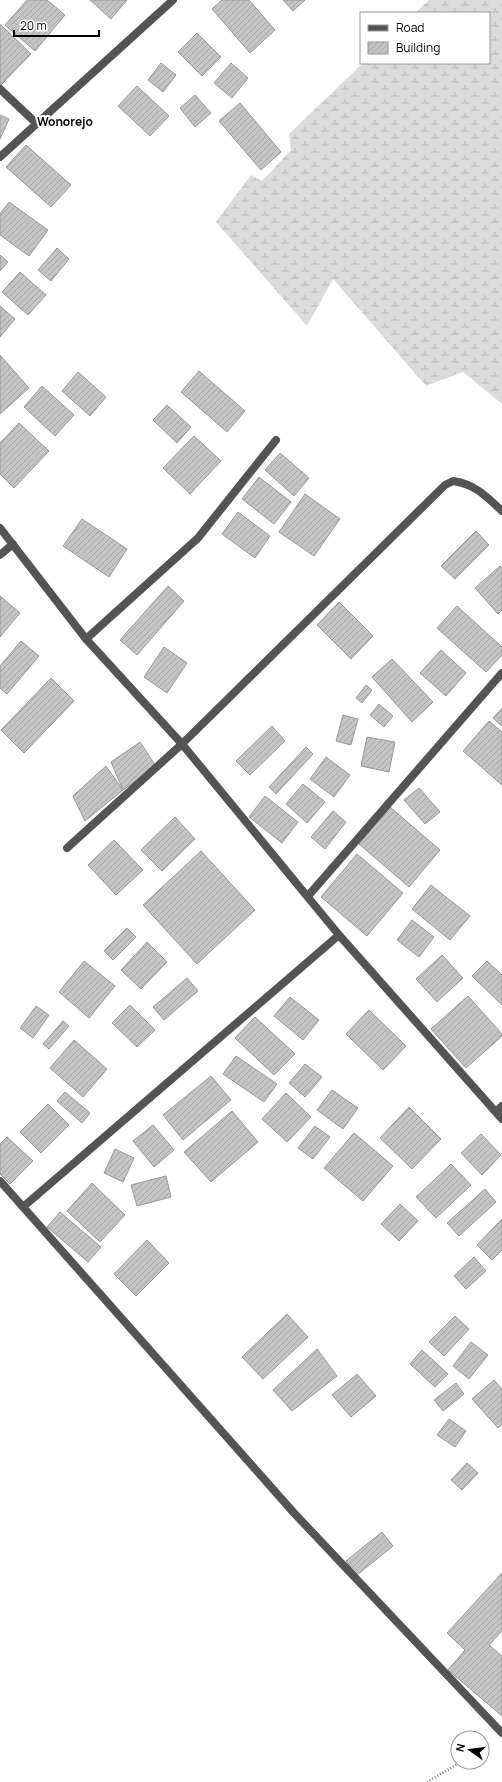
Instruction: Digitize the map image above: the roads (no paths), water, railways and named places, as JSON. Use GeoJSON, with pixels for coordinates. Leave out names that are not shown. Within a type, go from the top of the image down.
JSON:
{"type":"FeatureCollection","features":[{"type":"Feature","properties":{"kind":"street"},"geometry":{"type":"LineString","coordinates":[[0,157],[173,0]]}},
{"type":"Feature","properties":{"kind":"street"},"geometry":{"type":"LineString","coordinates":[[0,89],[37,124]]}},
{"type":"Feature","properties":{"kind":"street"},"geometry":{"type":"LineString","coordinates":[[86,639],[198,538],[276,440]]}},
{"type":"Feature","properties":{"kind":"street"},"geometry":{"type":"LineString","coordinates":[[67,848],[182,744],[445,485],[453,481],[471,485],[478,489],[502,511]]}},
{"type":"Feature","properties":{"kind":"street"},"geometry":{"type":"LineString","coordinates":[[0,528],[86,639],[182,744],[339,935],[499,1109],[502,1119]]}},
{"type":"Feature","properties":{"kind":"street"},"geometry":{"type":"LineString","coordinates":[[0,555],[13,544]]}},
{"type":"Feature","properties":{"kind":"street"},"geometry":{"type":"LineString","coordinates":[[308,896],[502,674]]}},
{"type":"Feature","properties":{"kind":"street"},"geometry":{"type":"LineString","coordinates":[[23,1207],[339,935]]}},
{"type":"Feature","properties":{"kind":"street"},"geometry":{"type":"LineString","coordinates":[[0,1181],[294,1513],[502,1733]]}},
{"type":"Feature","properties":{"kind":"district","name":"Wonorejo"},"geometry":{"type":"Point","coordinates":[65,122]}}]}
